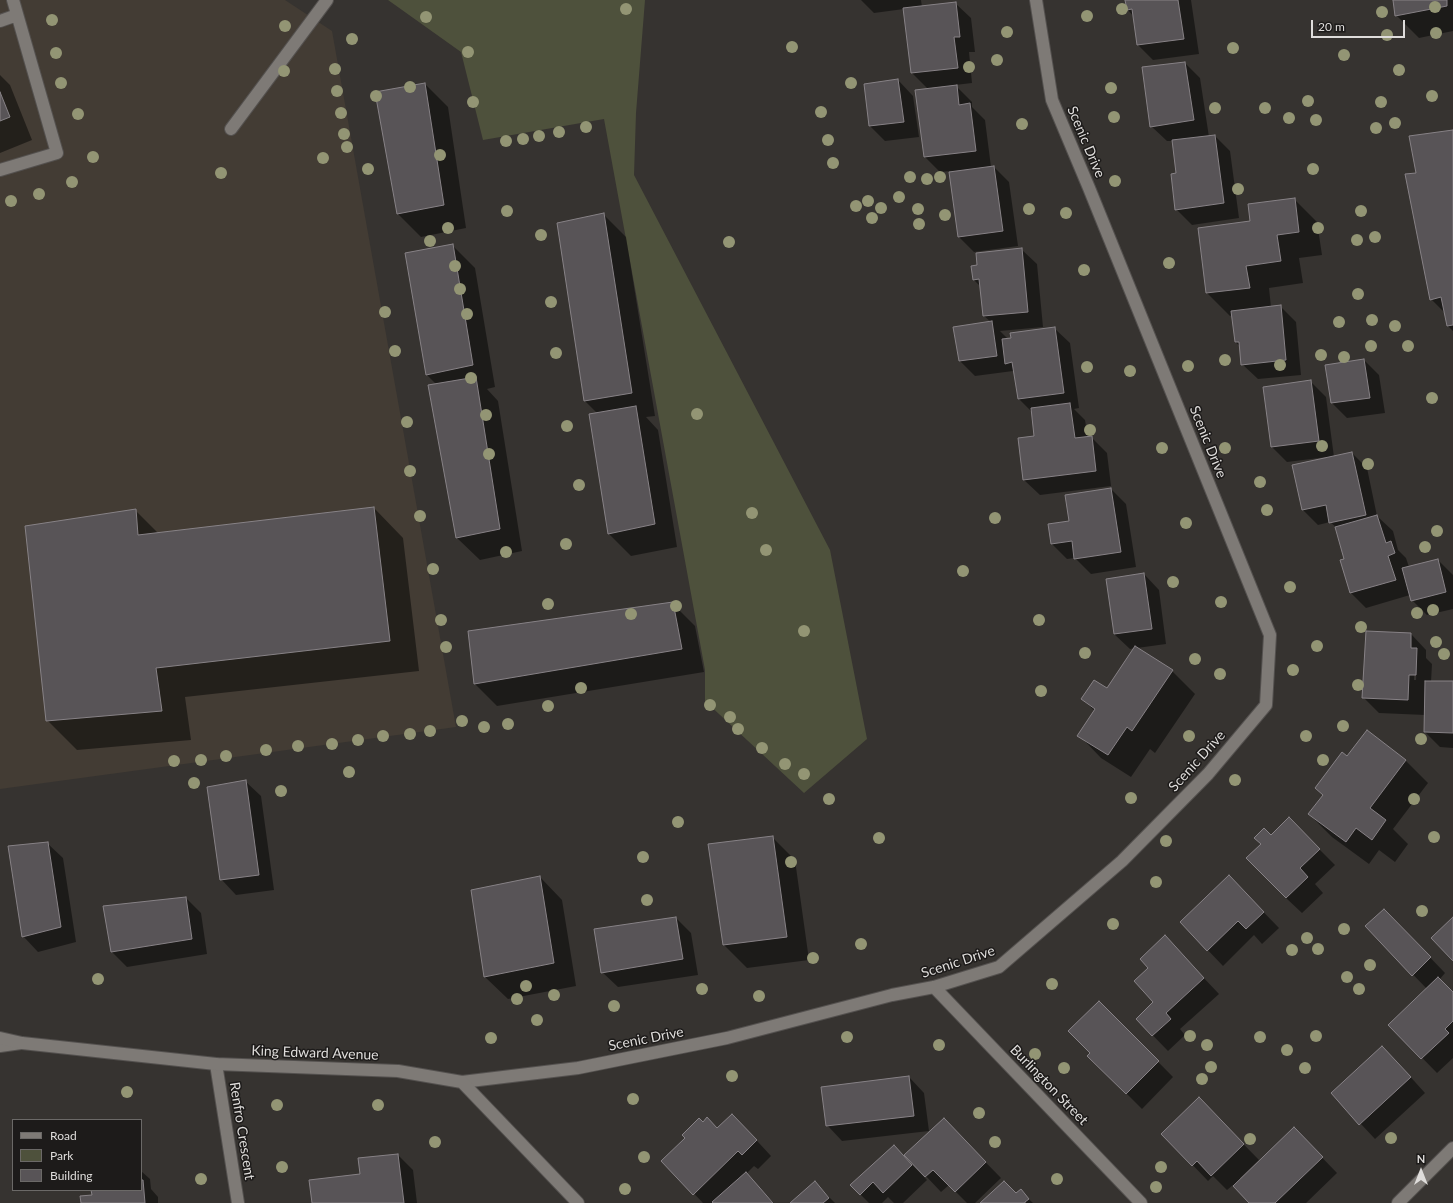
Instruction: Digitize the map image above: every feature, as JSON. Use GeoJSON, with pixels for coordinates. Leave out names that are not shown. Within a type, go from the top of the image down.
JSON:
{"type":"FeatureCollection","features":[{"type":"Feature","properties":{"kind":"street"},"geometry":{"type":"LineString","coordinates":[[0,170],[57,153],[13,0]]}},
{"type":"Feature","properties":{"kind":"street"},"geometry":{"type":"LineString","coordinates":[[231,129],[327,0]]}},
{"type":"Feature","properties":{"kind":"street","name":"Scenic Drive"},"geometry":{"type":"LineString","coordinates":[[462,1082],[578,1068],[727,1038],[892,995],[934,987],[999,967],[1122,861],[1208,774],[1266,705],[1270,635],[1052,100],[1036,0]]}},
{"type":"Feature","properties":{"kind":"street"},"geometry":{"type":"LineString","coordinates":[[0,20],[17,14]]}},
{"type":"Feature","properties":{"kind":"street","name":"Burlington Street"},"geometry":{"type":"LineString","coordinates":[[934,987],[1141,1203]]}},
{"type":"Feature","properties":{"kind":"street","name":"King Edward Avenue"},"geometry":{"type":"LineString","coordinates":[[0,1038],[22,1043],[216,1064],[398,1071],[462,1082]]}},
{"type":"Feature","properties":{"kind":"street"},"geometry":{"type":"LineString","coordinates":[[0,1046],[22,1043]]}},
{"type":"Feature","properties":{"kind":"street","name":"Renfro Crescent"},"geometry":{"type":"LineString","coordinates":[[216,1064],[238,1203]]}},
{"type":"Feature","properties":{"kind":"street"},"geometry":{"type":"LineString","coordinates":[[462,1082],[578,1203]]}},
{"type":"Feature","properties":{"kind":"street"},"geometry":{"type":"LineString","coordinates":[[1398,1203],[1453,1148]]}},
{"type":"Feature","properties":{"kind":"shaded area"},"geometry":{"type":"Polygon","coordinates":[[[0,0],[285,0],[332,31],[456,727],[0,789],[0,0]]]}},
{"type":"Feature","properties":{"kind":"green space"},"geometry":{"type":"Polygon","coordinates":[[[388,0],[645,0],[636,113],[634,175],[830,550],[867,739],[804,793],[705,701],[705,670],[604,119],[483,140],[461,52],[388,0]]]}},
{"type":"Feature","properties":{"kind":"building"},"geometry":{"type":"Polygon","coordinates":[[[1125,0],[1178,0],[1184,39],[1137,45],[1132,9],[1127,10],[1125,0]]]}},
{"type":"Feature","properties":{"kind":"building"},"geometry":{"type":"Polygon","coordinates":[[[1393,0],[1447,0],[1447,6],[1395,16],[1393,0]]]}},
{"type":"Feature","properties":{"kind":"building"},"geometry":{"type":"Polygon","coordinates":[[[956,2],[960,37],[954,37],[958,68],[911,73],[903,8],[956,2]]]}},
{"type":"Feature","properties":{"kind":"building"},"geometry":{"type":"Polygon","coordinates":[[[1185,62],[1194,120],[1150,127],[1142,67],[1185,62]]]}},
{"type":"Feature","properties":{"kind":"building"},"geometry":{"type":"Polygon","coordinates":[[[898,79],[904,122],[869,126],[864,84],[898,79]]]}},
{"type":"Feature","properties":{"kind":"building"},"geometry":{"type":"Polygon","coordinates":[[[425,83],[444,205],[397,214],[375,92],[425,83]]]}},
{"type":"Feature","properties":{"kind":"building"},"geometry":{"type":"Polygon","coordinates":[[[957,85],[959,105],[970,103],[976,151],[924,157],[915,90],[957,85]]]}},
{"type":"Feature","properties":{"kind":"building"},"geometry":{"type":"Polygon","coordinates":[[[0,92],[10,117],[0,121],[0,92]]]}},
{"type":"Feature","properties":{"kind":"building"},"geometry":{"type":"Polygon","coordinates":[[[1453,130],[1453,325],[1447,326],[1441,297],[1430,300],[1405,174],[1416,173],[1409,136],[1453,130]]]}},
{"type":"Feature","properties":{"kind":"building"},"geometry":{"type":"Polygon","coordinates":[[[1215,135],[1224,203],[1175,210],[1171,174],[1176,173],[1172,140],[1215,135]]]}},
{"type":"Feature","properties":{"kind":"building"},"geometry":{"type":"Polygon","coordinates":[[[994,166],[1003,231],[958,237],[949,172],[994,166]]]}},
{"type":"Feature","properties":{"kind":"building"},"geometry":{"type":"Polygon","coordinates":[[[1295,198],[1299,232],[1277,235],[1281,261],[1246,266],[1250,288],[1206,293],[1198,228],[1250,221],[1248,204],[1295,198]]]}},
{"type":"Feature","properties":{"kind":"building"},"geometry":{"type":"Polygon","coordinates":[[[604,213],[632,393],[584,401],[557,223],[604,213]]]}},
{"type":"Feature","properties":{"kind":"building"},"geometry":{"type":"Polygon","coordinates":[[[453,244],[473,365],[426,375],[405,253],[453,244]]]}},
{"type":"Feature","properties":{"kind":"building"},"geometry":{"type":"Polygon","coordinates":[[[1022,248],[1028,312],[983,316],[979,279],[973,280],[971,266],[977,265],[976,253],[1022,248]]]}},
{"type":"Feature","properties":{"kind":"building"},"geometry":{"type":"Polygon","coordinates":[[[1281,305],[1286,360],[1241,365],[1239,342],[1235,342],[1231,311],[1281,305]]]}},
{"type":"Feature","properties":{"kind":"building"},"geometry":{"type":"Polygon","coordinates":[[[992,321],[997,356],[959,361],[953,327],[992,321]]]}},
{"type":"Feature","properties":{"kind":"building"},"geometry":{"type":"Polygon","coordinates":[[[1055,327],[1064,393],[1018,399],[1012,362],[1005,364],[1002,339],[1011,338],[1010,333],[1055,327]]]}},
{"type":"Feature","properties":{"kind":"building"},"geometry":{"type":"Polygon","coordinates":[[[1364,359],[1370,398],[1331,403],[1325,365],[1364,359]]]}},
{"type":"Feature","properties":{"kind":"building"},"geometry":{"type":"Polygon","coordinates":[[[476,377],[500,529],[456,538],[428,385],[476,377]]]}},
{"type":"Feature","properties":{"kind":"building"},"geometry":{"type":"Polygon","coordinates":[[[1311,380],[1319,441],[1271,447],[1263,387],[1311,380]]]}},
{"type":"Feature","properties":{"kind":"building"},"geometry":{"type":"Polygon","coordinates":[[[1070,403],[1075,438],[1092,436],[1096,471],[1023,480],[1018,438],[1034,436],[1031,408],[1070,403]]]}},
{"type":"Feature","properties":{"kind":"building"},"geometry":{"type":"Polygon","coordinates":[[[636,406],[655,524],[608,534],[589,414],[636,406]]]}},
{"type":"Feature","properties":{"kind":"building"},"geometry":{"type":"Polygon","coordinates":[[[1352,452],[1366,515],[1329,523],[1326,505],[1302,510],[1292,465],[1352,452]]]}},
{"type":"Feature","properties":{"kind":"building"},"geometry":{"type":"Polygon","coordinates":[[[1111,488],[1121,552],[1074,559],[1072,541],[1051,544],[1048,524],[1069,521],[1065,495],[1111,488]]]}},
{"type":"Feature","properties":{"kind":"building"},"geometry":{"type":"Polygon","coordinates":[[[374,507],[390,641],[156,668],[162,711],[46,721],[25,526],[136,509],[138,535],[374,507]]]}},
{"type":"Feature","properties":{"kind":"building"},"geometry":{"type":"Polygon","coordinates":[[[1377,515],[1386,543],[1391,541],[1395,553],[1388,556],[1396,580],[1350,593],[1340,560],[1344,559],[1335,527],[1377,515]]]}},
{"type":"Feature","properties":{"kind":"building"},"geometry":{"type":"Polygon","coordinates":[[[1438,559],[1446,592],[1411,601],[1402,568],[1438,559]]]}},
{"type":"Feature","properties":{"kind":"building"},"geometry":{"type":"Polygon","coordinates":[[[1144,573],[1152,629],[1114,634],[1106,579],[1144,573]]]}},
{"type":"Feature","properties":{"kind":"building"},"geometry":{"type":"Polygon","coordinates":[[[673,602],[682,649],[474,684],[468,631],[673,602]]]}},
{"type":"Feature","properties":{"kind":"building"},"geometry":{"type":"Polygon","coordinates":[[[1366,631],[1411,633],[1411,648],[1417,648],[1416,675],[1409,675],[1408,700],[1362,698],[1366,631]]]}},
{"type":"Feature","properties":{"kind":"building"},"geometry":{"type":"Polygon","coordinates":[[[1135,646],[1173,670],[1132,731],[1127,727],[1108,755],[1077,736],[1095,709],[1081,699],[1094,680],[1107,688],[1135,646]]]}},
{"type":"Feature","properties":{"kind":"building"},"geometry":{"type":"Polygon","coordinates":[[[1425,681],[1453,681],[1453,733],[1424,732],[1425,681]]]}},
{"type":"Feature","properties":{"kind":"building"},"geometry":{"type":"Polygon","coordinates":[[[1367,730],[1406,760],[1370,808],[1386,820],[1372,840],[1356,828],[1346,842],[1308,814],[1323,795],[1315,788],[1342,752],[1347,756],[1367,730]]]}},
{"type":"Feature","properties":{"kind":"building"},"geometry":{"type":"Polygon","coordinates":[[[246,780],[259,875],[220,880],[207,787],[246,780]]]}},
{"type":"Feature","properties":{"kind":"building"},"geometry":{"type":"Polygon","coordinates":[[[1289,817],[1320,849],[1300,868],[1308,877],[1286,898],[1246,858],[1261,844],[1254,838],[1264,828],[1271,835],[1289,817]]]}},
{"type":"Feature","properties":{"kind":"building"},"geometry":{"type":"Polygon","coordinates":[[[773,836],[787,937],[723,945],[708,844],[773,836]]]}},
{"type":"Feature","properties":{"kind":"building"},"geometry":{"type":"Polygon","coordinates":[[[48,842],[61,927],[22,937],[8,846],[48,842]]]}},
{"type":"Feature","properties":{"kind":"building"},"geometry":{"type":"Polygon","coordinates":[[[1229,875],[1264,912],[1246,929],[1238,921],[1207,951],[1180,922],[1229,875]]]}},
{"type":"Feature","properties":{"kind":"building"},"geometry":{"type":"Polygon","coordinates":[[[540,876],[554,963],[484,977],[471,890],[540,876]]]}},
{"type":"Feature","properties":{"kind":"building"},"geometry":{"type":"Polygon","coordinates":[[[186,897],[192,939],[111,952],[103,906],[186,897]]]}},
{"type":"Feature","properties":{"kind":"building"},"geometry":{"type":"Polygon","coordinates":[[[1384,909],[1431,957],[1412,976],[1365,926],[1384,909]]]}},
{"type":"Feature","properties":{"kind":"building"},"geometry":{"type":"Polygon","coordinates":[[[676,917],[683,959],[601,973],[594,929],[676,917]]]}},
{"type":"Feature","properties":{"kind":"building"},"geometry":{"type":"Polygon","coordinates":[[[1453,917],[1453,961],[1431,938],[1453,917]]]}},
{"type":"Feature","properties":{"kind":"building"},"geometry":{"type":"Polygon","coordinates":[[[1165,935],[1204,978],[1166,1013],[1171,1019],[1152,1036],[1136,1019],[1153,1002],[1134,981],[1148,968],[1140,959],[1165,935]]]}},
{"type":"Feature","properties":{"kind":"building"},"geometry":{"type":"Polygon","coordinates":[[[1438,977],[1453,992],[1453,1021],[1445,1029],[1449,1033],[1421,1059],[1388,1025],[1438,977]]]}},
{"type":"Feature","properties":{"kind":"building"},"geometry":{"type":"Polygon","coordinates":[[[1099,1001],[1159,1061],[1126,1094],[1087,1056],[1090,1053],[1068,1031],[1099,1001]]]}},
{"type":"Feature","properties":{"kind":"building"},"geometry":{"type":"Polygon","coordinates":[[[1382,1046],[1411,1077],[1359,1125],[1331,1093],[1382,1046]]]}},
{"type":"Feature","properties":{"kind":"building"},"geometry":{"type":"Polygon","coordinates":[[[909,1076],[914,1116],[826,1126],[821,1087],[909,1076]]]}},
{"type":"Feature","properties":{"kind":"building"},"geometry":{"type":"Polygon","coordinates":[[[1199,1097],[1244,1144],[1211,1176],[1197,1161],[1192,1166],[1161,1134],[1199,1097]]]}},
{"type":"Feature","properties":{"kind":"building"},"geometry":{"type":"Polygon","coordinates":[[[732,1114],[757,1140],[742,1155],[738,1151],[693,1195],[661,1161],[685,1138],[682,1135],[699,1118],[703,1122],[707,1117],[717,1128],[732,1114]]]}},
{"type":"Feature","properties":{"kind":"building"},"geometry":{"type":"Polygon","coordinates":[[[944,1118],[986,1162],[955,1192],[933,1170],[925,1177],[904,1155],[944,1118]]]}},
{"type":"Feature","properties":{"kind":"building"},"geometry":{"type":"Polygon","coordinates":[[[1294,1127],[1323,1157],[1275,1203],[1249,1203],[1233,1186],[1294,1127]]]}},
{"type":"Feature","properties":{"kind":"building"},"geometry":{"type":"Polygon","coordinates":[[[894,1145],[912,1165],[883,1193],[873,1182],[860,1195],[850,1185],[894,1145]]]}},
{"type":"Feature","properties":{"kind":"building"},"geometry":{"type":"Polygon","coordinates":[[[398,1154],[404,1203],[312,1203],[309,1180],[360,1174],[358,1158],[398,1154]]]}},
{"type":"Feature","properties":{"kind":"building"},"geometry":{"type":"Polygon","coordinates":[[[746,1172],[773,1203],[712,1202],[746,1172]]]}},
{"type":"Feature","properties":{"kind":"building"},"geometry":{"type":"Polygon","coordinates":[[[143,1180],[145,1203],[81,1203],[80,1196],[92,1195],[91,1191],[142,1191],[143,1180]]]}},
{"type":"Feature","properties":{"kind":"building"},"geometry":{"type":"Polygon","coordinates":[[[815,1181],[829,1198],[823,1203],[790,1203],[815,1181]]]}},
{"type":"Feature","properties":{"kind":"building"},"geometry":{"type":"Polygon","coordinates":[[[1004,1181],[1016,1193],[1021,1189],[1029,1199],[1025,1203],[980,1203],[1004,1181]]]}}]}
